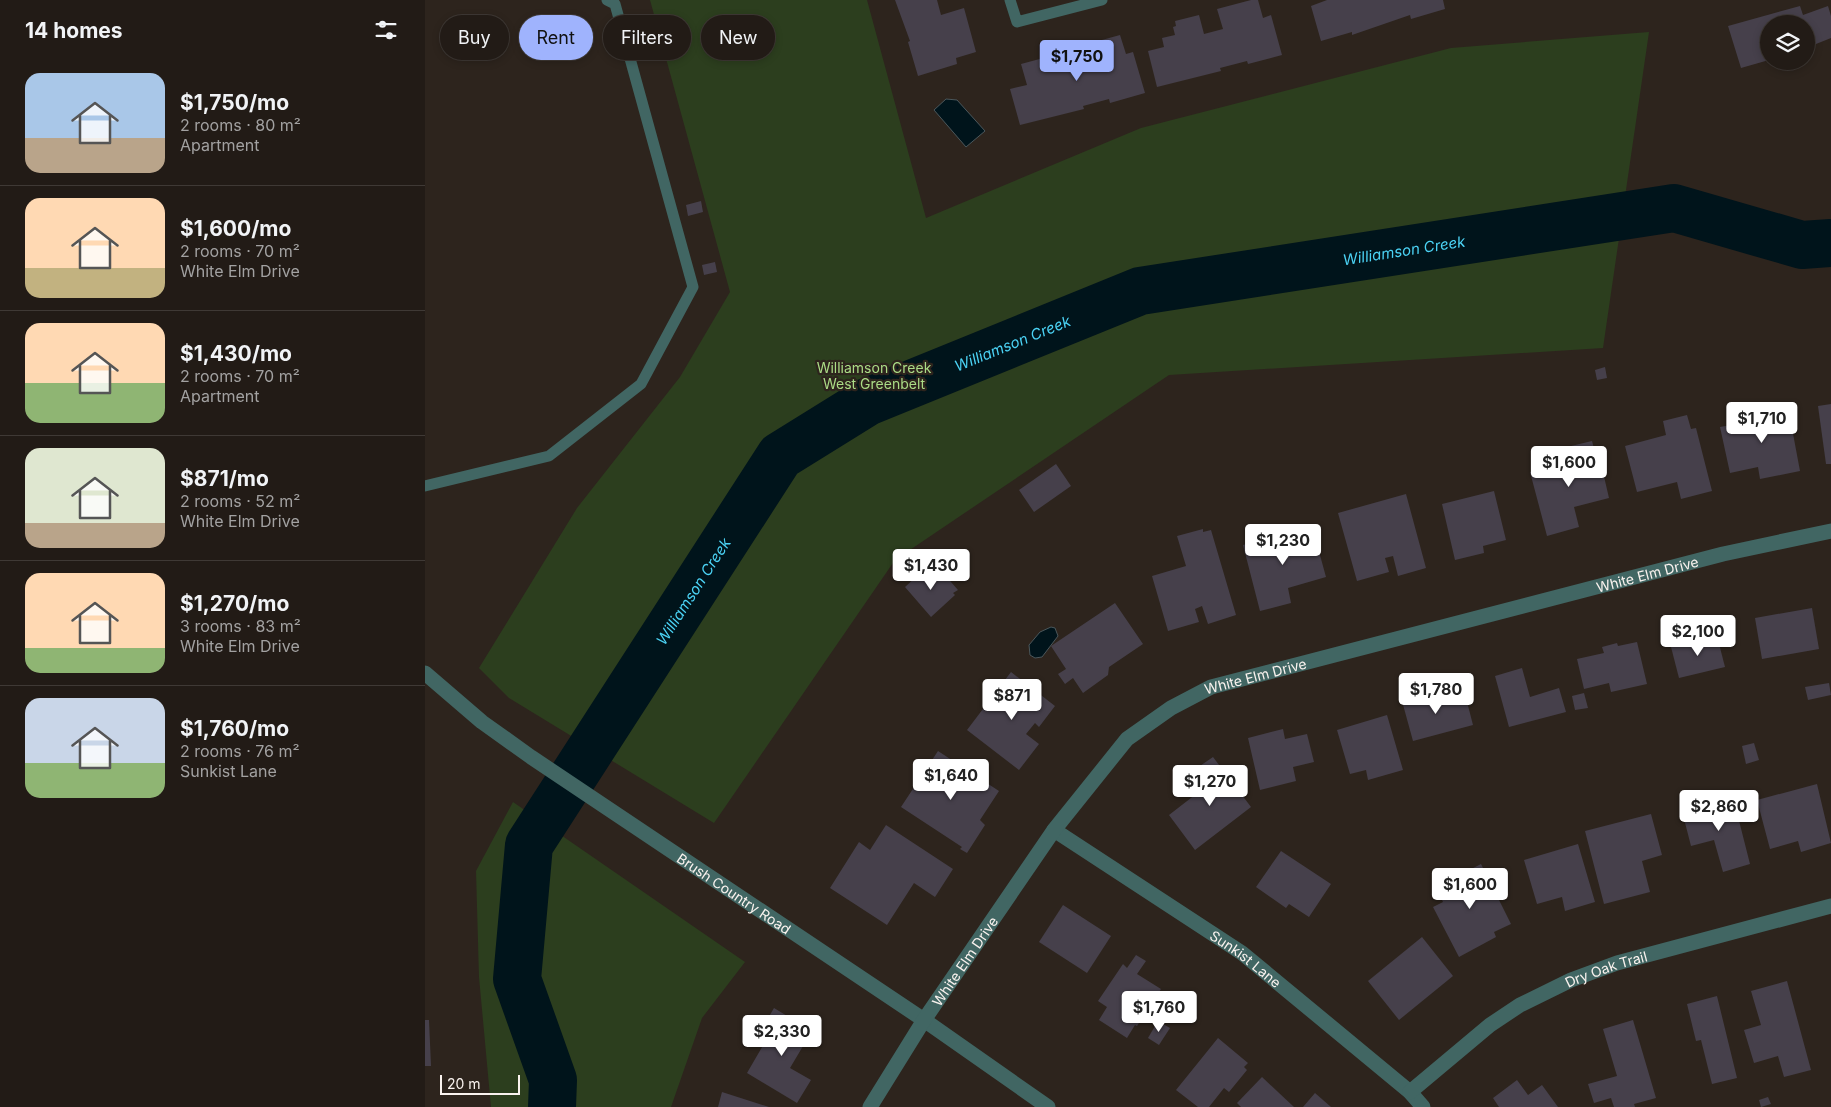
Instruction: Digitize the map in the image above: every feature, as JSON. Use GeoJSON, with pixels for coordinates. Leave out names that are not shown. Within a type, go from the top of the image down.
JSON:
{"type":"FeatureCollection","features":[{"type":"Feature","properties":{"kind":"street","name":"White Elm Drive"},"geometry":{"type":"LineString","coordinates":[[870,1107],[924,1020],[1054,830],[1127,740],[1171,708],[1211,687],[1723,554],[1831,531]]}},
{"type":"Feature","properties":{"kind":"street","name":"Brush Country Road"},"geometry":{"type":"LineString","coordinates":[[425,673],[482,722],[666,849],[924,1020],[1048,1107]]}},
{"type":"Feature","properties":{"kind":"street","name":"Sunkist Lane"},"geometry":{"type":"LineString","coordinates":[[1054,830],[1242,953],[1411,1092],[1423,1107]]}},
{"type":"Feature","properties":{"kind":"street","name":"Dry Oak Trail"},"geometry":{"type":"LineString","coordinates":[[1411,1092],[1490,1025],[1520,1006],[1571,980],[1617,963],[1831,906]]}},
{"type":"Feature","properties":{"kind":"lane"},"geometry":{"type":"LineString","coordinates":[[425,486],[549,456],[641,384],[693,287],[615,4],[607,0]]}},
{"type":"Feature","properties":{"kind":"lane"},"geometry":{"type":"LineString","coordinates":[[1010,0],[1017,22],[1102,0]]}},
{"type":"Feature","properties":{"kind":"green space","name":"Williamson Creek West Greenbelt"},"geometry":{"type":"Polygon","coordinates":[[[650,0],[867,0],[926,218],[1141,128],[1451,48],[1649,32],[1603,348],[1169,375],[895,560],[714,823],[509,698],[479,668],[577,508],[680,377],[730,292],[666,60],[691,60],[691,15],[654,15],[650,0]]]}},
{"type":"Feature","properties":{"kind":"green space"},"geometry":{"type":"Polygon","coordinates":[[[513,802],[745,962],[702,1018],[671,1107],[491,1107],[479,977],[476,871],[513,802]]]}},
{"type":"Feature","properties":{"kind":"water"},"geometry":{"type":"Polygon","coordinates":[[[946,99],[957,100],[985,131],[966,147],[934,110],[946,99]]]}},
{"type":"Feature","properties":{"kind":"water"},"geometry":{"type":"Polygon","coordinates":[[[1051,627],[1055,628],[1058,636],[1042,657],[1035,658],[1030,655],[1029,645],[1040,632],[1051,627]]]}},
{"type":"Feature","properties":{"kind":"building"},"geometry":{"type":"Polygon","coordinates":[[[895,0],[937,0],[941,15],[964,8],[976,52],[956,58],[957,64],[918,76],[908,42],[910,41],[895,0]]]}},
{"type":"Feature","properties":{"kind":"building"},"geometry":{"type":"Polygon","coordinates":[[[1251,0],[1258,0],[1263,18],[1271,15],[1282,55],[1248,64],[1247,61],[1220,68],[1221,71],[1157,87],[1148,51],[1164,47],[1162,38],[1175,35],[1173,27],[1176,26],[1175,21],[1199,15],[1204,34],[1223,29],[1217,9],[1251,0]]]}},
{"type":"Feature","properties":{"kind":"building"},"geometry":{"type":"Polygon","coordinates":[[[1327,0],[1443,0],[1445,9],[1411,19],[1410,15],[1352,35],[1352,32],[1321,41],[1311,6],[1327,0]]]}},
{"type":"Feature","properties":{"kind":"building"},"geometry":{"type":"Polygon","coordinates":[[[1800,6],[1803,15],[1768,15],[1800,6]]]}},
{"type":"Feature","properties":{"kind":"building"},"geometry":{"type":"Polygon","coordinates":[[[1828,6],[1831,16],[1831,38],[1815,44],[1815,15],[1803,15],[1828,6]]]}},
{"type":"Feature","properties":{"kind":"building"},"geometry":{"type":"Polygon","coordinates":[[[1760,17],[1760,63],[1741,68],[1728,26],[1760,17]]]}},
{"type":"Feature","properties":{"kind":"building"},"geometry":{"type":"Polygon","coordinates":[[[1120,35],[1126,54],[1133,52],[1145,93],[1110,103],[1109,99],[1083,106],[1084,109],[1020,125],[1010,89],[1027,85],[1021,64],[1062,53],[1067,72],[1086,67],[1080,46],[1120,35]]]}},
{"type":"Feature","properties":{"kind":"building"},"geometry":{"type":"Polygon","coordinates":[[[701,201],[703,212],[688,216],[686,205],[701,201]]]}},
{"type":"Feature","properties":{"kind":"building"},"geometry":{"type":"Polygon","coordinates":[[[715,262],[717,272],[704,275],[702,265],[715,262]]]}},
{"type":"Feature","properties":{"kind":"building"},"geometry":{"type":"Polygon","coordinates":[[[1605,367],[1607,378],[1597,380],[1595,370],[1605,367]]]}},
{"type":"Feature","properties":{"kind":"building"},"geometry":{"type":"Polygon","coordinates":[[[1831,404],[1831,464],[1826,464],[1818,406],[1831,404]]]}},
{"type":"Feature","properties":{"kind":"building"},"geometry":{"type":"Polygon","coordinates":[[[1788,407],[1800,471],[1760,479],[1758,467],[1730,473],[1720,427],[1747,422],[1746,415],[1788,407]]]}},
{"type":"Feature","properties":{"kind":"building"},"geometry":{"type":"Polygon","coordinates":[[[1687,415],[1691,429],[1696,428],[1712,491],[1681,499],[1677,482],[1637,492],[1625,446],[1666,435],[1663,421],[1687,415]]]}},
{"type":"Feature","properties":{"kind":"building"},"geometry":{"type":"Polygon","coordinates":[[[1592,441],[1596,456],[1599,455],[1609,498],[1574,507],[1579,527],[1547,536],[1530,472],[1574,460],[1571,446],[1592,441]]]}},
{"type":"Feature","properties":{"kind":"building"},"geometry":{"type":"Polygon","coordinates":[[[1056,464],[1071,486],[1034,512],[1019,490],[1056,464]]]}},
{"type":"Feature","properties":{"kind":"building"},"geometry":{"type":"Polygon","coordinates":[[[1494,491],[1506,540],[1483,546],[1484,553],[1455,560],[1442,504],[1494,491]]]}},
{"type":"Feature","properties":{"kind":"building"},"geometry":{"type":"Polygon","coordinates":[[[1406,494],[1426,568],[1398,576],[1393,556],[1385,558],[1389,572],[1357,581],[1338,513],[1406,494]]]}},
{"type":"Feature","properties":{"kind":"building"},"geometry":{"type":"Polygon","coordinates":[[[1312,526],[1326,577],[1288,588],[1291,603],[1260,611],[1243,545],[1312,526]]]}},
{"type":"Feature","properties":{"kind":"building"},"geometry":{"type":"Polygon","coordinates":[[[1203,529],[1203,532],[1211,530],[1236,615],[1208,624],[1202,606],[1195,609],[1199,622],[1168,631],[1152,576],[1186,566],[1177,536],[1203,529]]]}},
{"type":"Feature","properties":{"kind":"building"},"geometry":{"type":"Polygon","coordinates":[[[928,566],[939,579],[944,574],[958,590],[931,617],[905,587],[928,566]]]}},
{"type":"Feature","properties":{"kind":"building"},"geometry":{"type":"Polygon","coordinates":[[[1115,603],[1143,644],[1109,667],[1108,675],[1083,693],[1073,678],[1065,684],[1058,674],[1066,669],[1051,646],[1115,603]]]}},
{"type":"Feature","properties":{"kind":"building"},"geometry":{"type":"Polygon","coordinates":[[[1812,608],[1819,649],[1762,659],[1755,618],[1812,608]]]}},
{"type":"Feature","properties":{"kind":"building"},"geometry":{"type":"Polygon","coordinates":[[[1717,636],[1725,667],[1679,678],[1671,647],[1717,636]]]}},
{"type":"Feature","properties":{"kind":"building"},"geometry":{"type":"Polygon","coordinates":[[[1637,642],[1647,684],[1611,692],[1609,683],[1584,689],[1577,659],[1604,653],[1602,647],[1617,643],[1618,646],[1637,642]]]}},
{"type":"Feature","properties":{"kind":"building"},"geometry":{"type":"Polygon","coordinates":[[[1522,668],[1530,697],[1559,688],[1566,712],[1509,727],[1495,676],[1522,668]]]}},
{"type":"Feature","properties":{"kind":"building"},"geometry":{"type":"Polygon","coordinates":[[[1011,672],[1055,706],[1039,727],[1035,723],[1026,734],[1039,744],[1019,770],[967,730],[1011,672]]]}},
{"type":"Feature","properties":{"kind":"building"},"geometry":{"type":"Polygon","coordinates":[[[1829,683],[1831,695],[1808,700],[1805,687],[1829,683]]]}},
{"type":"Feature","properties":{"kind":"building"},"geometry":{"type":"Polygon","coordinates":[[[1431,693],[1434,702],[1465,694],[1473,725],[1413,741],[1402,701],[1431,693]]]}},
{"type":"Feature","properties":{"kind":"building"},"geometry":{"type":"Polygon","coordinates":[[[1584,693],[1588,708],[1575,710],[1572,696],[1584,693]]]}},
{"type":"Feature","properties":{"kind":"building"},"geometry":{"type":"Polygon","coordinates":[[[1387,715],[1403,770],[1368,780],[1366,770],[1350,774],[1337,730],[1387,715]]]}},
{"type":"Feature","properties":{"kind":"building"},"geometry":{"type":"Polygon","coordinates":[[[1283,729],[1285,739],[1307,734],[1314,762],[1293,767],[1296,781],[1260,790],[1248,738],[1283,729]]]}},
{"type":"Feature","properties":{"kind":"building"},"geometry":{"type":"Polygon","coordinates":[[[1754,743],[1759,760],[1746,764],[1742,746],[1754,743]]]}},
{"type":"Feature","properties":{"kind":"building"},"geometry":{"type":"Polygon","coordinates":[[[938,751],[999,791],[980,820],[985,825],[967,853],[960,849],[962,847],[901,807],[938,751]]]}},
{"type":"Feature","properties":{"kind":"building"},"geometry":{"type":"Polygon","coordinates":[[[1213,757],[1251,807],[1195,850],[1169,815],[1209,784],[1197,768],[1213,757]]]}},
{"type":"Feature","properties":{"kind":"building"},"geometry":{"type":"Polygon","coordinates":[[[1817,784],[1831,843],[1801,852],[1798,841],[1770,849],[1757,800],[1817,784]]]}},
{"type":"Feature","properties":{"kind":"building"},"geometry":{"type":"Polygon","coordinates":[[[1733,797],[1750,864],[1723,872],[1714,840],[1691,846],[1682,811],[1733,797]]]}},
{"type":"Feature","properties":{"kind":"building"},"geometry":{"type":"Polygon","coordinates":[[[1651,814],[1662,855],[1642,861],[1650,892],[1604,904],[1585,831],[1651,814]]]}},
{"type":"Feature","properties":{"kind":"building"},"geometry":{"type":"Polygon","coordinates":[[[886,825],[953,869],[935,897],[914,883],[887,925],[830,888],[859,842],[870,850],[886,825]]]}},
{"type":"Feature","properties":{"kind":"building"},"geometry":{"type":"Polygon","coordinates":[[[1578,844],[1595,902],[1565,911],[1562,897],[1537,904],[1524,860],[1578,844]]]}},
{"type":"Feature","properties":{"kind":"building"},"geometry":{"type":"Polygon","coordinates":[[[1281,851],[1331,884],[1309,917],[1289,904],[1286,908],[1256,887],[1281,851]]]}},
{"type":"Feature","properties":{"kind":"building"},"geometry":{"type":"Polygon","coordinates":[[[1481,864],[1511,924],[1494,932],[1496,937],[1459,957],[1433,907],[1443,902],[1436,887],[1481,864]]]}},
{"type":"Feature","properties":{"kind":"building"},"geometry":{"type":"Polygon","coordinates":[[[1063,905],[1111,936],[1087,973],[1039,942],[1063,905]]]}},
{"type":"Feature","properties":{"kind":"building"},"geometry":{"type":"Polygon","coordinates":[[[1422,937],[1453,976],[1399,1020],[1368,981],[1422,937]]]}},
{"type":"Feature","properties":{"kind":"building"},"geometry":{"type":"Polygon","coordinates":[[[1136,955],[1146,961],[1137,974],[1161,989],[1127,1038],[1099,1020],[1107,1007],[1098,1001],[1123,964],[1127,968],[1136,955]]]}},
{"type":"Feature","properties":{"kind":"building"},"geometry":{"type":"Polygon","coordinates":[[[1787,981],[1811,1070],[1784,1077],[1778,1056],[1754,1063],[1744,1030],[1761,1025],[1751,991],[1787,981]]]}},
{"type":"Feature","properties":{"kind":"building"},"geometry":{"type":"Polygon","coordinates":[[[1717,996],[1737,1078],[1712,1084],[1701,1040],[1696,1041],[1687,1004],[1717,996]]]}},
{"type":"Feature","properties":{"kind":"building"},"geometry":{"type":"Polygon","coordinates":[[[774,1008],[812,1031],[790,1068],[811,1080],[797,1103],[747,1073],[772,1030],[764,1025],[774,1008]]]}},
{"type":"Feature","properties":{"kind":"building"},"geometry":{"type":"Polygon","coordinates":[[[425,1020],[429,1020],[431,1066],[425,1066],[425,1020]]]}},
{"type":"Feature","properties":{"kind":"building"},"geometry":{"type":"Polygon","coordinates":[[[1633,1020],[1656,1098],[1634,1104],[1635,1107],[1614,1107],[1611,1098],[1594,1103],[1588,1084],[1617,1076],[1603,1029],[1633,1020]]]}},
{"type":"Feature","properties":{"kind":"building"},"geometry":{"type":"Polygon","coordinates":[[[1158,1021],[1170,1028],[1159,1045],[1148,1038],[1158,1021]]]}},
{"type":"Feature","properties":{"kind":"building"},"geometry":{"type":"Polygon","coordinates":[[[1218,1038],[1248,1063],[1244,1067],[1247,1070],[1229,1092],[1224,1088],[1209,1107],[1198,1107],[1176,1090],[1218,1038]]]}},
{"type":"Feature","properties":{"kind":"building"},"geometry":{"type":"Polygon","coordinates":[[[1262,1077],[1294,1107],[1241,1107],[1237,1103],[1262,1077]]]}},
{"type":"Feature","properties":{"kind":"building"},"geometry":{"type":"Polygon","coordinates":[[[1517,1080],[1528,1095],[1542,1085],[1558,1107],[1499,1107],[1493,1098],[1517,1080]]]}},
{"type":"Feature","properties":{"kind":"building"},"geometry":{"type":"Polygon","coordinates":[[[722,1092],[769,1107],[718,1107],[722,1092]]]}},
{"type":"Feature","properties":{"kind":"building"},"geometry":{"type":"Polygon","coordinates":[[[1315,1093],[1331,1107],[1303,1107],[1315,1093]]]}},
{"type":"Feature","properties":{"kind":"building"},"geometry":{"type":"Polygon","coordinates":[[[1768,1097],[1771,1104],[1761,1107],[1759,1100],[1768,1097]]]}},
{"type":"Feature","properties":{"kind":"waterway","name":"Williamson Creek"},"geometry":{"type":"LineString","coordinates":[[552,1107],[553,1080],[517,979],[529,845],[780,456],[867,402],[1140,291],[1674,208],[1802,245],[1831,243]]}}]}
